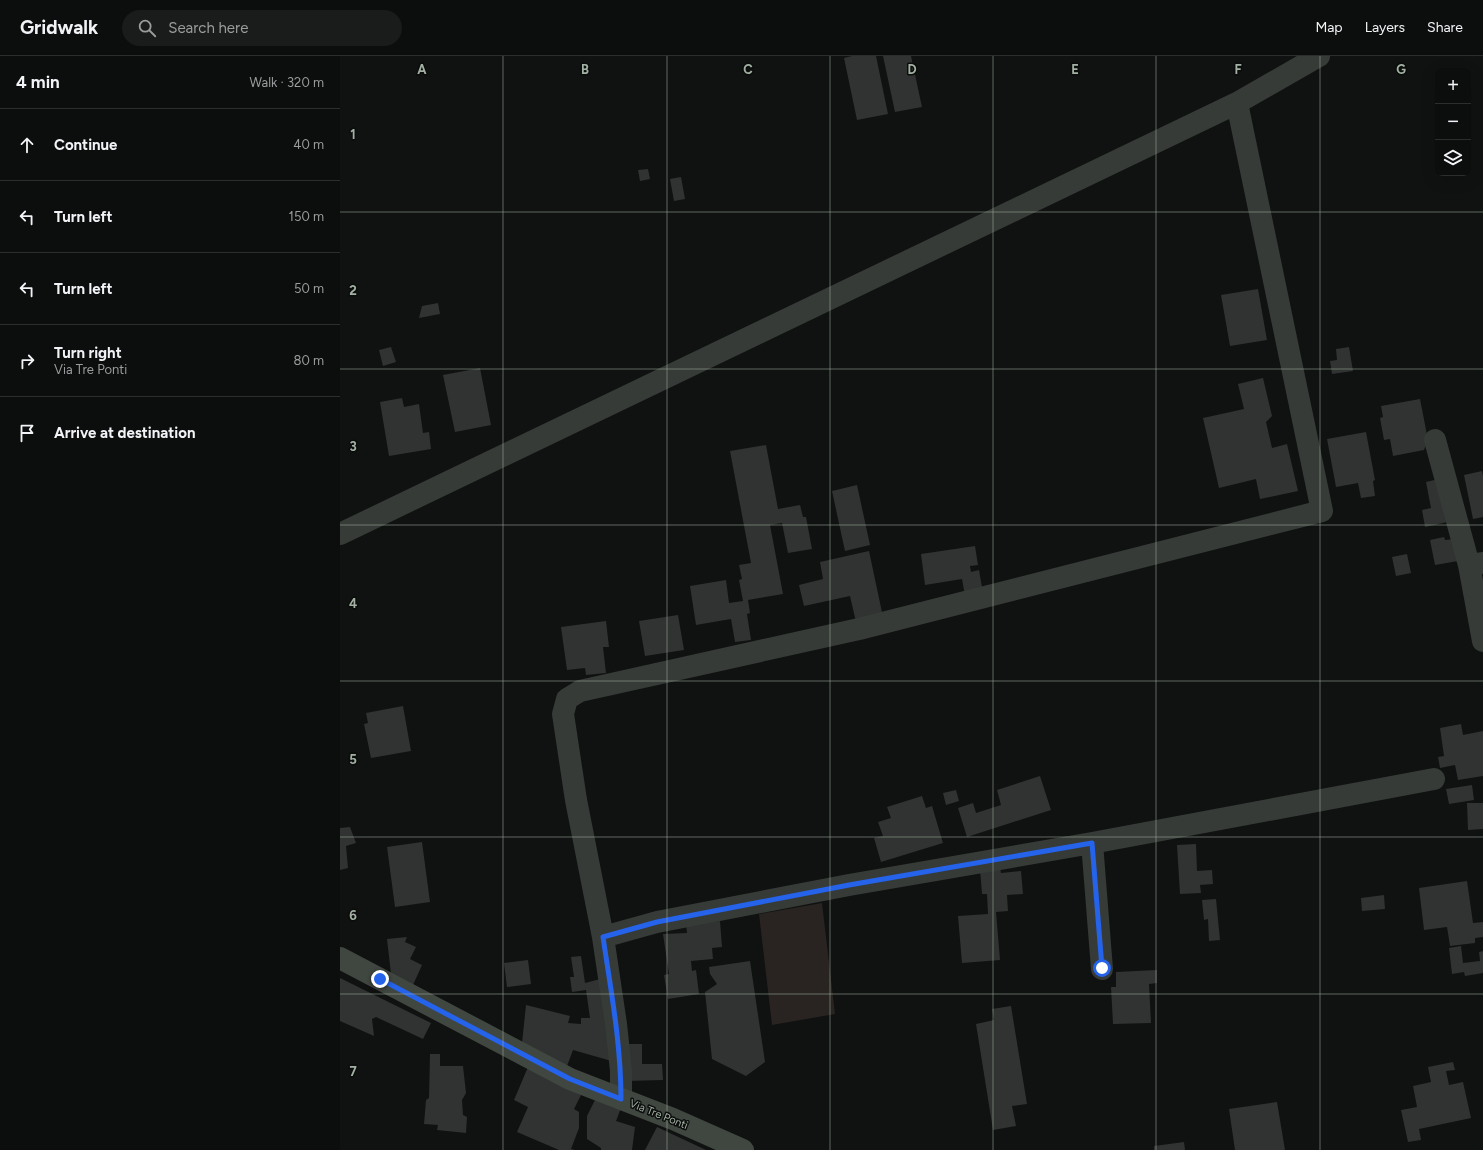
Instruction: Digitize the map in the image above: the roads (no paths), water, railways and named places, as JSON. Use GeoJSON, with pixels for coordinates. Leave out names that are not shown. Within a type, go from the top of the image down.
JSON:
{"type":"FeatureCollection","features":[{"type":"Feature","properties":{"kind":"street"},"geometry":{"type":"LineString","coordinates":[[340,534],[1237,103],[1319,56]]}},
{"type":"Feature","properties":{"kind":"street"},"geometry":{"type":"LineString","coordinates":[[621,1099],[621,1071],[616,1024],[603,937],[576,800],[563,714],[567,699],[580,691],[859,629],[1322,511],[1237,103]]}},
{"type":"Feature","properties":{"kind":"street"},"geometry":{"type":"LineString","coordinates":[[1435,440],[1476,564],[1483,641]]}},
{"type":"Feature","properties":{"kind":"street"},"geometry":{"type":"LineString","coordinates":[[603,937],[657,922],[849,885],[1092,843],[1434,779]]}},
{"type":"Feature","properties":{"kind":"street"},"geometry":{"type":"LineString","coordinates":[[1092,843],[1102,968]]}},
{"type":"Feature","properties":{"kind":"street","name":"Via Tre Ponti"},"geometry":{"type":"LineString","coordinates":[[340,958],[570,1079],[673,1119],[743,1150]]}}]}
